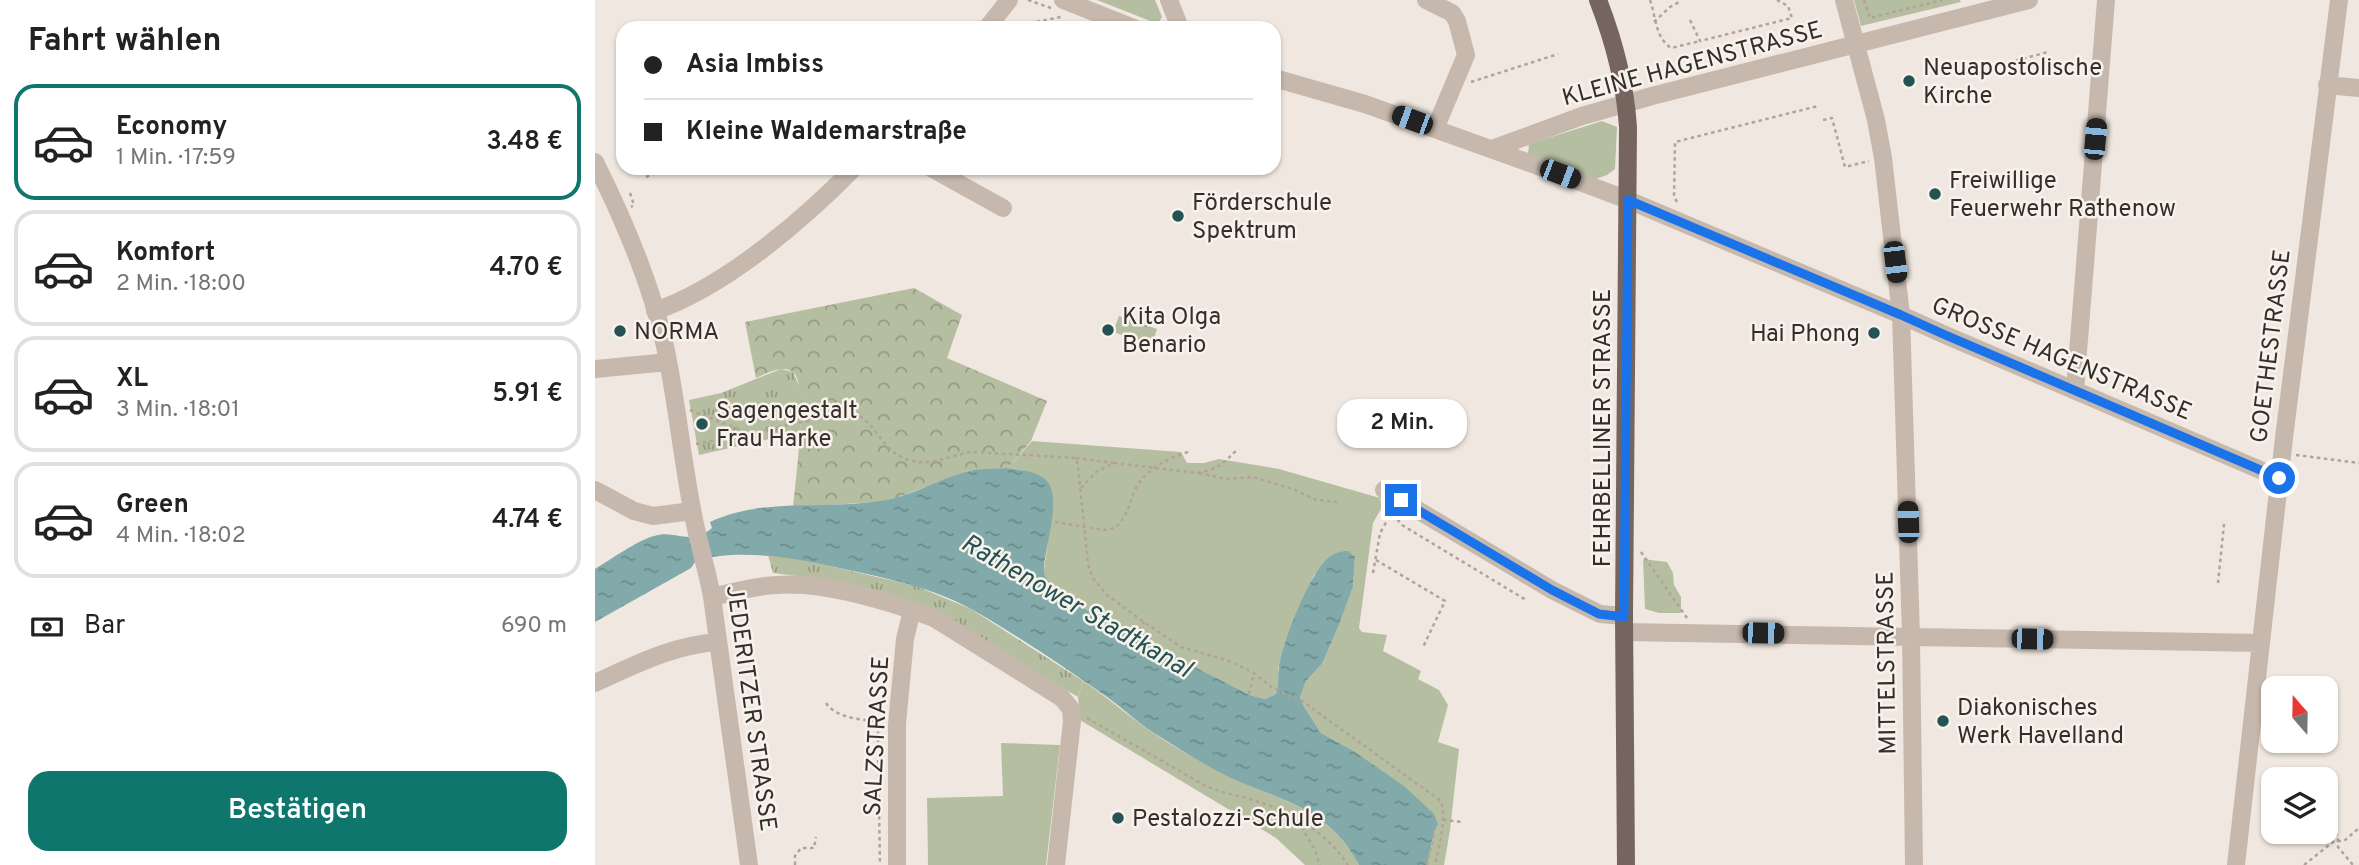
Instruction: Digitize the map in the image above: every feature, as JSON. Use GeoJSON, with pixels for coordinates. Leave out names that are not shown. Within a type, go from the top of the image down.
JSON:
{"type":"FeatureCollection","features":[{"type":"Feature","properties":{"kind":"main road","name":"FEHRBELLINER STRASSE"},"geometry":{"type":"LineString","coordinates":[[1598,0],[1614,47],[1627,103],[1626,865]]}},
{"type":"Feature","properties":{"kind":"street"},"geometry":{"type":"LineString","coordinates":[[992,21],[1009,0]]}},
{"type":"Feature","properties":{"kind":"street"},"geometry":{"type":"LineString","coordinates":[[1169,0],[1177,21]]}},
{"type":"Feature","properties":{"kind":"street"},"geometry":{"type":"LineString","coordinates":[[1426,0],[1452,13],[1466,48],[1465,62],[1435,129]]}},
{"type":"Feature","properties":{"kind":"street","name":"MITTELSTRASSE"},"geometry":{"type":"LineString","coordinates":[[1844,0],[1876,120],[1883,158],[1901,315],[1912,636],[1914,865]]}},
{"type":"Feature","properties":{"kind":"street","name":"KLEINE HAGENSTRASSE"},"geometry":{"type":"LineString","coordinates":[[1492,149],[1582,116],[1627,103],[1856,44],[1977,6],[2029,0]]}},
{"type":"Feature","properties":{"kind":"street"},"geometry":{"type":"LineString","coordinates":[[2074,390],[2106,0]]}},
{"type":"Feature","properties":{"kind":"street","name":"GOETHESTRASSE"},"geometry":{"type":"LineString","coordinates":[[2236,865],[2279,478],[2339,0]]}},
{"type":"Feature","properties":{"kind":"street"},"geometry":{"type":"LineString","coordinates":[[1059,7],[1109,21]]}},
{"type":"Feature","properties":{"kind":"street","name":"GROSSE HAGENSTRASSE"},"geometry":{"type":"LineString","coordinates":[[1281,80],[1365,104],[1628,200],[2279,478]]}},
{"type":"Feature","properties":{"kind":"street"},"geometry":{"type":"LineString","coordinates":[[2327,85],[2359,88]]}},
{"type":"Feature","properties":{"kind":"street","name":"JEDERITZER STRASSE"},"geometry":{"type":"LineString","coordinates":[[595,162],[619,214],[655,311],[668,362],[692,511],[712,597],[749,865]]}},
{"type":"Feature","properties":{"kind":"street"},"geometry":{"type":"LineString","coordinates":[[655,311],[713,282],[769,244],[846,175]]}},
{"type":"Feature","properties":{"kind":"street"},"geometry":{"type":"LineString","coordinates":[[944,175],[1003,208]]}},
{"type":"Feature","properties":{"kind":"street"},"geometry":{"type":"LineString","coordinates":[[595,369],[668,362]]}},
{"type":"Feature","properties":{"kind":"street"},"geometry":{"type":"LineString","coordinates":[[595,490],[634,511],[653,516],[692,511]]}},
{"type":"Feature","properties":{"kind":"street"},"geometry":{"type":"LineString","coordinates":[[1384,490],[1393,507],[1599,614],[1625,624],[1697,632],[2261,643]]}},
{"type":"Feature","properties":{"kind":"street"},"geometry":{"type":"LineString","coordinates":[[712,597],[776,585],[818,587],[912,610],[946,625],[1062,698],[1071,709],[1072,721],[1056,865]]}},
{"type":"Feature","properties":{"kind":"street","name":"SALZSTRASSE"},"geometry":{"type":"LineString","coordinates":[[897,865],[897,724],[905,639],[912,610]]}},
{"type":"Feature","properties":{"kind":"street"},"geometry":{"type":"LineString","coordinates":[[595,683],[664,653],[702,643],[718,642]]}},
{"type":"Feature","properties":{"kind":"path"},"geometry":{"type":"LineString","coordinates":[[1028,0],[1059,7],[1067,15],[1036,21]]}},
{"type":"Feature","properties":{"kind":"path"},"geometry":{"type":"LineString","coordinates":[[1650,0],[1654,22],[1663,42],[1671,48],[1792,18],[1788,6],[1777,0]]}},
{"type":"Feature","properties":{"kind":"path"},"geometry":{"type":"LineString","coordinates":[[1864,0],[1870,18],[1942,0]]}},
{"type":"Feature","properties":{"kind":"path"},"geometry":{"type":"LineString","coordinates":[[1654,22],[1669,7],[1681,1]]}},
{"type":"Feature","properties":{"kind":"path"},"geometry":{"type":"LineString","coordinates":[[1690,20],[1700,41]]}},
{"type":"Feature","properties":{"kind":"path"},"geometry":{"type":"LineString","coordinates":[[1962,75],[2048,52]]}},
{"type":"Feature","properties":{"kind":"path"},"geometry":{"type":"LineString","coordinates":[[1454,88],[1558,54]]}},
{"type":"Feature","properties":{"kind":"path"},"geometry":{"type":"LineString","coordinates":[[1680,208],[1674,197],[1675,142],[1818,106]]}},
{"type":"Feature","properties":{"kind":"path"},"geometry":{"type":"LineString","coordinates":[[1823,120],[1832,118],[1845,167],[1883,158]]}},
{"type":"Feature","properties":{"kind":"path"},"geometry":{"type":"LineString","coordinates":[[646,177],[651,175]]}},
{"type":"Feature","properties":{"kind":"path"},"geometry":{"type":"LineString","coordinates":[[677,407],[747,432]]}},
{"type":"Feature","properties":{"kind":"path"},"geometry":{"type":"LineString","coordinates":[[683,447],[850,412],[858,414],[893,453],[919,462],[974,452],[1076,458],[1226,479],[1253,477],[1293,489],[1316,500],[1338,502]]}},
{"type":"Feature","properties":{"kind":"path"},"geometry":{"type":"LineString","coordinates":[[1197,473],[1217,468],[1238,449]]}},
{"type":"Feature","properties":{"kind":"path"},"geometry":{"type":"LineString","coordinates":[[1055,522],[1104,530],[1115,528],[1127,513],[1136,489],[1150,469],[1191,451]]}},
{"type":"Feature","properties":{"kind":"path"},"geometry":{"type":"LineString","coordinates":[[2282,453],[2359,463]]}},
{"type":"Feature","properties":{"kind":"path"},"geometry":{"type":"LineString","coordinates":[[1076,458],[1086,552],[1092,577],[1107,595],[1181,647],[1254,673],[1271,687],[1302,701],[1441,801],[1444,810],[1435,865]]}},
{"type":"Feature","properties":{"kind":"path"},"geometry":{"type":"LineString","coordinates":[[1080,489],[1097,471],[1115,463]]}},
{"type":"Feature","properties":{"kind":"path"},"geometry":{"type":"LineString","coordinates":[[1373,573],[1380,533],[1393,507]]}},
{"type":"Feature","properties":{"kind":"path"},"geometry":{"type":"LineString","coordinates":[[1393,507],[1402,525],[1526,600]]}},
{"type":"Feature","properties":{"kind":"path"},"geometry":{"type":"LineString","coordinates":[[2218,583],[2224,524]]}},
{"type":"Feature","properties":{"kind":"path"},"geometry":{"type":"LineString","coordinates":[[1625,551],[1643,552],[1697,632]]}},
{"type":"Feature","properties":{"kind":"path"},"geometry":{"type":"LineString","coordinates":[[1376,560],[1445,601],[1423,648]]}},
{"type":"Feature","properties":{"kind":"path"},"geometry":{"type":"LineString","coordinates":[[1135,636],[1144,622]]}},
{"type":"Feature","properties":{"kind":"path"},"geometry":{"type":"LineString","coordinates":[[1249,694],[1254,673]]}},
{"type":"Feature","properties":{"kind":"path"},"geometry":{"type":"LineString","coordinates":[[826,703],[829,708],[853,719],[897,724]]}},
{"type":"Feature","properties":{"kind":"path"},"geometry":{"type":"LineString","coordinates":[[1071,709],[1204,785],[1221,793],[1258,801],[1317,830],[1348,865]]}},
{"type":"Feature","properties":{"kind":"path"},"geometry":{"type":"LineString","coordinates":[[879,753],[880,865]]}},
{"type":"Feature","properties":{"kind":"path"},"geometry":{"type":"LineString","coordinates":[[1296,819],[1315,850],[1320,865]]}},
{"type":"Feature","properties":{"kind":"path"},"geometry":{"type":"LineString","coordinates":[[1443,820],[1463,822]]}},
{"type":"Feature","properties":{"kind":"path"},"geometry":{"type":"LineString","coordinates":[[2338,841],[2344,841],[2359,828]]}},
{"type":"Feature","properties":{"kind":"path"},"geometry":{"type":"LineString","coordinates":[[1427,865],[1435,829]]}},
{"type":"Feature","properties":{"kind":"path"},"geometry":{"type":"LineString","coordinates":[[795,865],[795,856],[801,848],[814,848],[816,837]]}},
{"type":"Feature","properties":{"kind":"path"},"geometry":{"type":"LineString","coordinates":[[2305,865],[2330,844]]}},
{"type":"Feature","properties":{"kind":"path"},"geometry":{"type":"LineString","coordinates":[[2338,844],[2337,847],[2353,865]]}},
{"type":"Feature","properties":{"kind":"green space"},"geometry":{"type":"Polygon","coordinates":[[[1097,0],[1155,0],[1162,17],[1160,21],[1150,21],[1097,0]]]}},
{"type":"Feature","properties":{"kind":"green space"},"geometry":{"type":"Polygon","coordinates":[[[1854,0],[1960,0],[1961,2],[1861,26],[1854,0]]]}},
{"type":"Feature","properties":{"kind":"green space"},"geometry":{"type":"Polygon","coordinates":[[[1602,121],[1617,127],[1615,169],[1607,175],[1596,179],[1528,154],[1529,144],[1602,121]]]}},
{"type":"Feature","properties":{"kind":"green space"},"geometry":{"type":"Polygon","coordinates":[[[914,288],[962,315],[947,358],[1047,401],[1031,441],[1008,468],[968,471],[878,502],[793,507],[801,414],[798,380],[793,372],[784,369],[774,370],[756,378],[745,322],[914,288]]]}},
{"type":"Feature","properties":{"kind":"green space"},"geometry":{"type":"Polygon","coordinates":[[[1119,316],[1157,329],[1152,345],[1113,332],[1119,316]]]}},
{"type":"Feature","properties":{"kind":"green space"},"geometry":{"type":"Polygon","coordinates":[[[781,369],[793,372],[800,388],[800,432],[699,455],[689,400],[721,393],[781,369]]]}},
{"type":"Feature","properties":{"kind":"green space"},"geometry":{"type":"Polygon","coordinates":[[[1032,441],[1181,452],[1187,463],[1204,463],[1219,459],[1279,469],[1380,498],[1382,507],[1373,523],[1359,628],[1362,632],[1387,635],[1383,651],[1421,671],[1418,679],[1439,690],[1448,705],[1438,742],[1459,749],[1444,865],[1427,865],[1435,829],[1352,750],[1321,733],[1300,696],[1306,681],[1322,664],[1353,587],[1355,558],[1352,554],[1314,575],[1285,643],[1278,669],[1279,687],[1276,694],[1265,699],[1250,695],[1099,618],[1057,591],[1045,576],[1044,570],[1053,506],[1023,470],[1008,468],[1032,441]]]}},
{"type":"Feature","properties":{"kind":"green space"},"geometry":{"type":"Polygon","coordinates":[[[768,555],[799,559],[916,586],[971,609],[1083,681],[1078,697],[931,610],[820,579],[773,573],[768,555]]]}},
{"type":"Feature","properties":{"kind":"green space"},"geometry":{"type":"Polygon","coordinates":[[[1643,559],[1667,562],[1681,597],[1681,613],[1659,613],[1645,609],[1643,559]]]}},
{"type":"Feature","properties":{"kind":"green space"},"geometry":{"type":"Polygon","coordinates":[[[1083,681],[1186,754],[1304,809],[1319,819],[1334,831],[1359,865],[1305,865],[1276,838],[1080,720],[1078,697],[1083,681]]]}},
{"type":"Feature","properties":{"kind":"green space"},"geometry":{"type":"Polygon","coordinates":[[[1001,743],[1060,745],[1046,865],[928,865],[927,798],[1003,796],[1001,743]]]}},
{"type":"Feature","properties":{"kind":"water","name":"Rathenower Stadtkanal"},"geometry":{"type":"Polygon","coordinates":[[[1008,468],[1037,474],[1045,479],[1050,487],[1053,509],[1044,570],[1045,576],[1057,591],[1099,618],[1250,695],[1265,699],[1276,694],[1286,641],[1298,609],[1321,566],[1328,558],[1340,552],[1348,551],[1355,557],[1353,587],[1339,625],[1322,664],[1306,681],[1300,697],[1321,733],[1352,750],[1404,786],[1434,814],[1438,824],[1427,865],[1359,865],[1334,831],[1304,809],[1205,764],[1155,734],[1107,697],[1007,630],[955,601],[916,586],[803,560],[754,555],[721,556],[695,562],[691,568],[595,622],[595,569],[648,538],[662,534],[689,537],[704,534],[712,528],[710,522],[751,509],[880,501],[902,496],[966,472],[1008,468]]]}},
{"type":"Feature","properties":{"kind":"place","name":"Neuapostolische Kirche"},"geometry":{"type":"Point","coordinates":[1909,81]}},
{"type":"Feature","properties":{"kind":"place","name":"Freiwillige Feuerwehr Rathenow"},"geometry":{"type":"Point","coordinates":[1935,194]}},
{"type":"Feature","properties":{"kind":"place","name":"Förderschule Spektrum"},"geometry":{"type":"Point","coordinates":[1178,216]}},
{"type":"Feature","properties":{"kind":"place","name":"Kita Olga Benario"},"geometry":{"type":"Point","coordinates":[1108,330]}},
{"type":"Feature","properties":{"kind":"place","name":"NORMA"},"geometry":{"type":"Point","coordinates":[620,331]}},
{"type":"Feature","properties":{"kind":"place","name":"Hai Phong"},"geometry":{"type":"Point","coordinates":[1874,333]}},
{"type":"Feature","properties":{"kind":"place","name":"Sagengestalt Frau Harke"},"geometry":{"type":"Point","coordinates":[702,424]}},
{"type":"Feature","properties":{"kind":"place","name":"Diakonisches Werk Havelland"},"geometry":{"type":"Point","coordinates":[1943,721]}},
{"type":"Feature","properties":{"kind":"place","name":"Pestalozzi-Schule"},"geometry":{"type":"Point","coordinates":[1118,818]}},
{"type":"Feature","properties":{"kind":"route"},"geometry":{"type":"LineString","coordinates":[[1401,500],[1552,590],[1599,614],[1624,617],[1628,200],[2279,478]]}}]}
